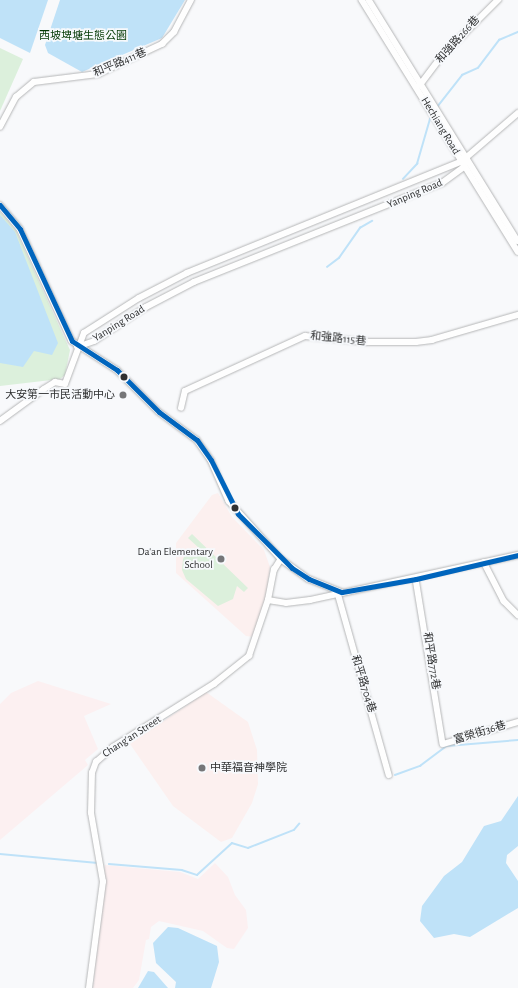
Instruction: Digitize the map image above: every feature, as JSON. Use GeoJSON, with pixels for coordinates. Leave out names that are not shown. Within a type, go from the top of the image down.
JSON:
{"type":"FeatureCollection","features":[{"type":"Feature","properties":{"kind":"street","name":"和平路411巷"},"geometry":{"type":"LineString","coordinates":[[0,127],[16,97],[34,82],[98,74],[162,44],[174,32],[191,0]]}},
{"type":"Feature","properties":{"kind":"street","name":"Hechiang Road"},"geometry":{"type":"LineString","coordinates":[[362,0],[467,158],[518,241]]}},
{"type":"Feature","properties":{"kind":"street","name":"Hechiang Road"},"geometry":{"type":"LineString","coordinates":[[370,0],[462,164],[518,252]]}},
{"type":"Feature","properties":{"kind":"street","name":"和強路266巷"},"geometry":{"type":"LineString","coordinates":[[419,86],[443,55],[498,0]]}},
{"type":"Feature","properties":{"kind":"street","name":"Yanping Road"},"geometry":{"type":"LineString","coordinates":[[77,347],[94,341],[146,307],[194,282],[434,187],[454,176],[467,158],[518,113]]}},
{"type":"Feature","properties":{"kind":"street","name":"Yanping Road"},"geometry":{"type":"LineString","coordinates":[[77,347],[84,333],[171,281],[462,164]]}},
{"type":"Feature","properties":{"kind":"street"},"geometry":{"type":"LineString","coordinates":[[0,205],[20,229],[77,347],[117,370],[159,412],[196,440],[211,460],[229,501],[281,559],[309,579],[340,592]]}},
{"type":"Feature","properties":{"kind":"street","name":"和強路115巷"},"geometry":{"type":"LineString","coordinates":[[181,408],[184,391],[305,336],[368,342],[422,342],[518,315]]}},
{"type":"Feature","properties":{"kind":"street"},"geometry":{"type":"LineString","coordinates":[[0,421],[55,382],[65,384],[77,347]]}},
{"type":"Feature","properties":{"kind":"street"},"geometry":{"type":"LineString","coordinates":[[268,600],[295,602],[340,592],[416,580],[484,562],[518,555]]}},
{"type":"Feature","properties":{"kind":"street","name":"Chang'an Street"},"geometry":{"type":"LineString","coordinates":[[89,988],[103,882],[91,813],[92,772],[96,762],[113,747],[214,684],[249,656],[268,600],[274,570],[281,559]]}},
{"type":"Feature","properties":{"kind":"street"},"geometry":{"type":"LineString","coordinates":[[484,562],[504,601],[518,615]]}},
{"type":"Feature","properties":{"kind":"street","name":"和平路772巷"},"geometry":{"type":"LineString","coordinates":[[416,580],[443,744]]}},
{"type":"Feature","properties":{"kind":"street","name":"和平路704巷"},"geometry":{"type":"LineString","coordinates":[[340,592],[389,775]]}},
{"type":"Feature","properties":{"kind":"street","name":"富榮街36巷"},"geometry":{"type":"LineString","coordinates":[[443,744],[518,722]]}},
{"type":"Feature","properties":{"kind":"shaded area","name":"Da'an Elementary School"},"geometry":{"type":"Polygon","coordinates":[[[218,493],[232,517],[264,550],[270,567],[266,600],[254,637],[246,636],[176,573],[176,543],[212,495],[218,493]]]}},
{"type":"Feature","properties":{"kind":"shaded area"},"geometry":{"type":"Polygon","coordinates":[[[38,681],[111,704],[84,716],[98,749],[85,760],[88,765],[0,840],[0,704],[11,693],[38,681]]]}},
{"type":"Feature","properties":{"kind":"shaded area","name":"中華福音神學院"},"geometry":{"type":"Polygon","coordinates":[[[206,692],[248,722],[257,750],[258,784],[252,803],[232,838],[221,842],[173,806],[130,744],[206,692]]]}},
{"type":"Feature","properties":{"kind":"shaded area"},"geometry":{"type":"Polygon","coordinates":[[[215,863],[228,877],[235,895],[246,910],[248,928],[234,949],[227,948],[203,931],[159,921],[151,927],[149,939],[146,940],[139,980],[133,988],[93,988],[105,865],[180,872],[198,879],[215,863]]]}},
{"type":"Feature","properties":{"kind":"green space"},"geometry":{"type":"Polygon","coordinates":[[[0,48],[23,59],[0,111],[0,48]]]}},
{"type":"Feature","properties":{"kind":"green space"},"geometry":{"type":"Polygon","coordinates":[[[0,212],[16,231],[70,350],[65,375],[60,379],[0,386],[0,212]]]}},
{"type":"Feature","properties":{"kind":"green space"},"geometry":{"type":"Polygon","coordinates":[[[192,534],[248,588],[244,592],[237,586],[233,599],[218,606],[186,579],[182,570],[183,559],[188,551],[199,548],[188,538],[192,534]]]}},
{"type":"Feature","properties":{"kind":"water"},"geometry":{"type":"Polygon","coordinates":[[[0,0],[48,0],[30,53],[0,38],[0,0]]]}},
{"type":"Feature","properties":{"kind":"water","name":"西坡埤塘生態公園"},"geometry":{"type":"Polygon","coordinates":[[[60,0],[185,0],[162,38],[82,72],[48,53],[45,45],[60,0]]]}},
{"type":"Feature","properties":{"kind":"water"},"geometry":{"type":"Polygon","coordinates":[[[0,215],[15,232],[58,343],[52,355],[34,351],[23,367],[0,363],[0,215]]]}},
{"type":"Feature","properties":{"kind":"water"},"geometry":{"type":"Polygon","coordinates":[[[518,796],[518,846],[507,855],[506,863],[518,881],[518,908],[470,937],[454,934],[434,938],[420,921],[422,906],[444,876],[462,862],[484,826],[501,821],[518,796]]]}},
{"type":"Feature","properties":{"kind":"water"},"geometry":{"type":"Polygon","coordinates":[[[168,927],[178,928],[217,946],[219,962],[211,988],[175,988],[176,982],[156,963],[153,943],[168,927]]]}},
{"type":"Feature","properties":{"kind":"water"},"geometry":{"type":"Polygon","coordinates":[[[148,971],[154,972],[168,988],[138,988],[148,971]]]}},
{"type":"Feature","properties":{"kind":"waterway"},"geometry":{"type":"LineString","coordinates":[[438,106],[462,75],[478,68],[499,40],[518,32]]}},
{"type":"Feature","properties":{"kind":"waterway"},"geometry":{"type":"LineString","coordinates":[[403,179],[417,164],[430,119]]}},
{"type":"Feature","properties":{"kind":"waterway"},"geometry":{"type":"LineString","coordinates":[[327,267],[339,258],[360,228],[372,221]]}},
{"type":"Feature","properties":{"kind":"waterway"},"geometry":{"type":"LineString","coordinates":[[395,775],[420,766],[447,746],[518,740]]}},
{"type":"Feature","properties":{"kind":"waterway"},"geometry":{"type":"LineString","coordinates":[[109,864],[182,870],[197,875],[232,843],[248,848],[294,830],[299,824]]}},
{"type":"Feature","properties":{"kind":"waterway"},"geometry":{"type":"LineString","coordinates":[[0,854],[98,863]]}},
{"type":"Feature","properties":{"kind":"transit line"},"geometry":{"type":"LineString","coordinates":[[0,205],[20,229],[72,341],[117,370],[159,412],[197,440],[211,460],[238,514],[292,568],[309,579],[342,592],[416,579],[518,555]]}},
{"type":"Feature","properties":{"kind":"place","name":"大安第一市民活動中心"},"geometry":{"type":"Point","coordinates":[123,395]}},
{"type":"Feature","properties":{"kind":"place","name":"Da'an Elementary School"},"geometry":{"type":"Point","coordinates":[221,559]}},
{"type":"Feature","properties":{"kind":"place","name":"中華福音神學院"},"geometry":{"type":"Point","coordinates":[202,768]}}]}
